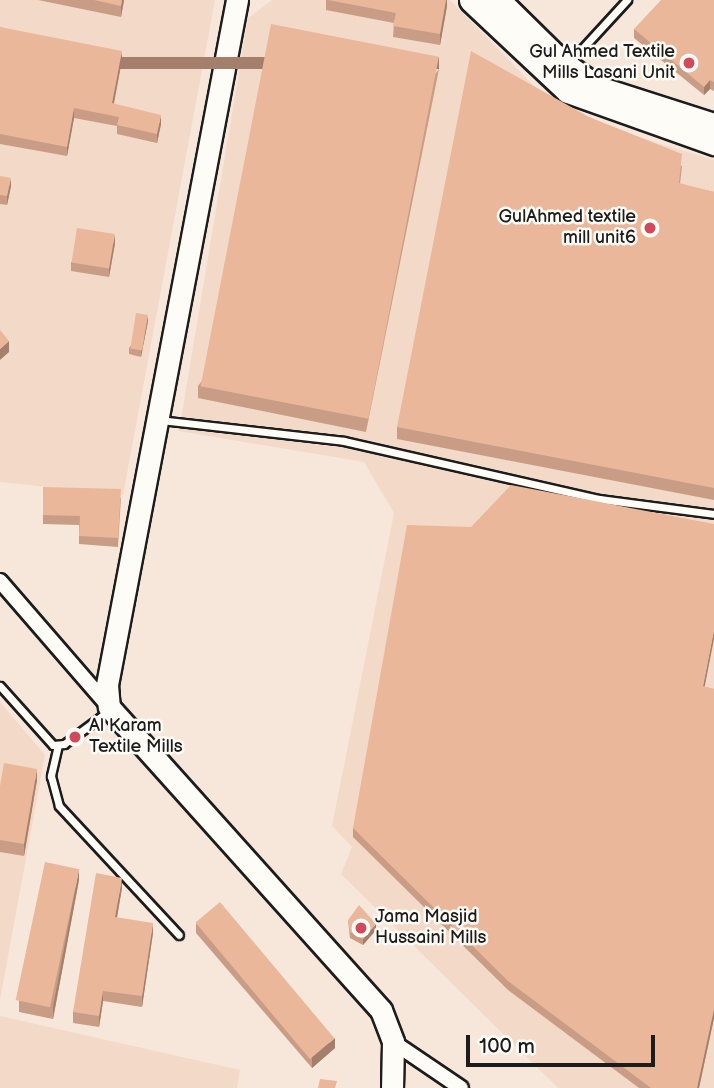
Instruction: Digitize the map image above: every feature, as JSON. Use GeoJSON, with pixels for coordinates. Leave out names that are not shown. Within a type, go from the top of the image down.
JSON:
{"type":"FeatureCollection","features":[{"type":"Feature","properties":{"kind":"main road"},"geometry":{"type":"LineString","coordinates":[[471,0],[568,91],[714,143]]}},
{"type":"Feature","properties":{"kind":"main road"},"geometry":{"type":"LineString","coordinates":[[498,0],[566,66],[598,88],[714,125]]}},
{"type":"Feature","properties":{"kind":"street"},"geometry":{"type":"LineString","coordinates":[[110,709],[107,685],[237,0]]}},
{"type":"Feature","properties":{"kind":"street"},"geometry":{"type":"LineString","coordinates":[[0,581],[110,709],[381,1010],[393,1042],[392,1088]]}},
{"type":"Feature","properties":{"kind":"street"},"geometry":{"type":"LineString","coordinates":[[393,1042],[461,1088]]}},
{"type":"Feature","properties":{"kind":"lane"},"geometry":{"type":"LineString","coordinates":[[566,66],[627,0]]}},
{"type":"Feature","properties":{"kind":"lane"},"geometry":{"type":"LineString","coordinates":[[158,420],[344,442],[599,499],[714,514]]}},
{"type":"Feature","properties":{"kind":"lane"},"geometry":{"type":"LineString","coordinates":[[0,686],[58,745]]}},
{"type":"Feature","properties":{"kind":"lane"},"geometry":{"type":"LineString","coordinates":[[110,709],[58,745],[51,776],[59,806],[179,935]]}},
{"type":"Feature","properties":{"kind":"shaded area"},"geometry":{"type":"Polygon","coordinates":[[[0,0],[215,0],[123,495],[0,482],[0,0]]]}},
{"type":"Feature","properties":{"kind":"shaded area"},"geometry":{"type":"Polygon","coordinates":[[[272,0],[450,0],[539,91],[585,121],[714,160],[714,1088],[558,1088],[341,874],[352,847],[332,826],[394,513],[364,462],[179,431],[248,18],[272,0]]]}},
{"type":"Feature","properties":{"kind":"shaded area"},"geometry":{"type":"Polygon","coordinates":[[[0,702],[45,755],[0,1000],[0,702]]]}},
{"type":"Feature","properties":{"kind":"shaded area"},"geometry":{"type":"Polygon","coordinates":[[[0,1016],[240,1070],[237,1088],[0,1088],[0,1016]]]}},
{"type":"Feature","properties":{"kind":"building"},"geometry":{"type":"Polygon","coordinates":[[[94,0],[122,0],[121,6],[94,0]]]}},
{"type":"Feature","properties":{"kind":"building"},"geometry":{"type":"Polygon","coordinates":[[[328,0],[446,0],[440,34],[393,26],[396,13],[328,0]]]}},
{"type":"Feature","properties":{"kind":"building","name":"Gul Ahmed Textile Mills Lasani Unit"},"geometry":{"type":"Polygon","coordinates":[[[661,0],[714,0],[714,82],[710,80],[704,87],[634,29],[661,0]]]}},
{"type":"Feature","properties":{"kind":"building"},"geometry":{"type":"Polygon","coordinates":[[[271,24],[439,57],[368,419],[201,386],[271,24]]]}},
{"type":"Feature","properties":{"kind":"building"},"geometry":{"type":"Polygon","coordinates":[[[0,27],[122,51],[112,103],[161,115],[157,134],[117,125],[119,117],[74,108],[67,147],[0,134],[0,27]]]}},
{"type":"Feature","properties":{"kind":"building"},"geometry":{"type":"Polygon","coordinates":[[[471,51],[589,117],[682,154],[679,183],[714,192],[714,488],[397,427],[471,51]]]}},
{"type":"Feature","properties":{"kind":"building"},"geometry":{"type":"Polygon","coordinates":[[[0,176],[11,178],[7,196],[0,195],[0,176]]]}},
{"type":"Feature","properties":{"kind":"building"},"geometry":{"type":"Polygon","coordinates":[[[77,228],[115,234],[109,269],[72,263],[77,228]]]}},
{"type":"Feature","properties":{"kind":"building"},"geometry":{"type":"Polygon","coordinates":[[[136,313],[148,315],[142,350],[130,349],[136,313]]]}},
{"type":"Feature","properties":{"kind":"building"},"geometry":{"type":"Polygon","coordinates":[[[0,330],[9,341],[0,349],[0,330]]]}},
{"type":"Feature","properties":{"kind":"building"},"geometry":{"type":"Polygon","coordinates":[[[511,485],[714,524],[714,630],[703,686],[714,689],[714,1009],[697,1088],[651,1088],[508,981],[353,828],[407,525],[471,527],[511,485]]]}},
{"type":"Feature","properties":{"kind":"building"},"geometry":{"type":"Polygon","coordinates":[[[43,487],[121,489],[118,538],[79,536],[80,516],[43,515],[43,487]]]}},
{"type":"Feature","properties":{"kind":"building"},"geometry":{"type":"Polygon","coordinates":[[[4,763],[37,769],[24,844],[0,840],[0,786],[4,763]]]}},
{"type":"Feature","properties":{"kind":"building"},"geometry":{"type":"Polygon","coordinates":[[[45,862],[79,869],[50,1007],[16,1000],[45,862]]]}},
{"type":"Feature","properties":{"kind":"building"},"geometry":{"type":"Polygon","coordinates":[[[96,873],[122,878],[115,917],[153,923],[142,996],[103,991],[99,1016],[73,1012],[96,873]]]}},
{"type":"Feature","properties":{"kind":"building"},"geometry":{"type":"Polygon","coordinates":[[[220,902],[334,1038],[310,1059],[195,923],[220,902]]]}},
{"type":"Feature","properties":{"kind":"building","name":"Jama Masjid Hussaini Mills"},"geometry":{"type":"Polygon","coordinates":[[[359,905],[376,924],[363,939],[350,932],[348,920],[359,905]]]}},
{"type":"Feature","properties":{"kind":"building"},"geometry":{"type":"Polygon","coordinates":[[[320,1079],[337,1081],[335,1088],[318,1088],[320,1079]]]}},
{"type":"Feature","properties":{"kind":"place","name":"Gul Ahmed Textile Mills Lasani Unit"},"geometry":{"type":"Point","coordinates":[689,63]}},
{"type":"Feature","properties":{"kind":"place","name":"GulAhmed textile mill unit6"},"geometry":{"type":"Point","coordinates":[650,228]}},
{"type":"Feature","properties":{"kind":"place","name":"Al Karam Textile Mills"},"geometry":{"type":"Point","coordinates":[75,737]}},
{"type":"Feature","properties":{"kind":"place","name":"Jama Masjid Hussaini Mills"},"geometry":{"type":"Point","coordinates":[361,928]}}]}
